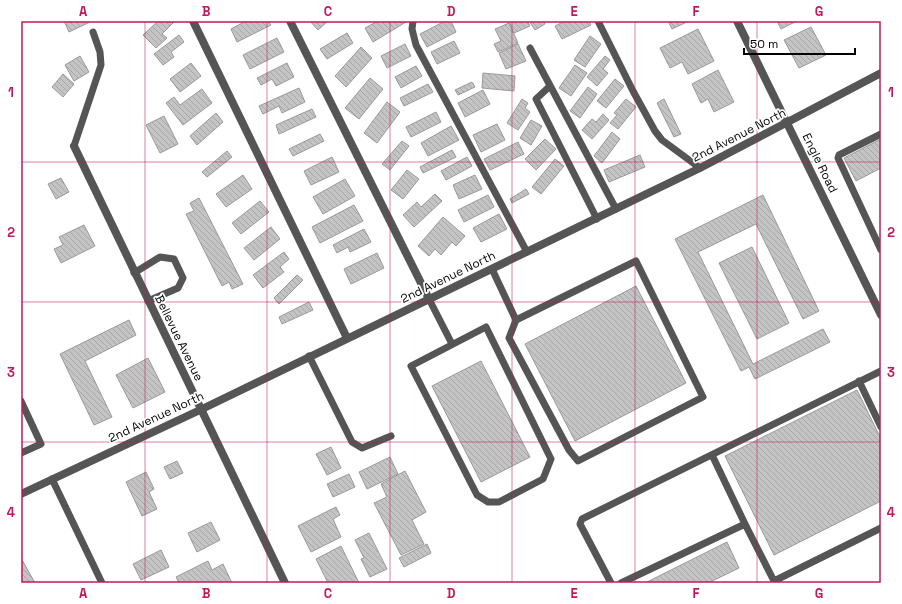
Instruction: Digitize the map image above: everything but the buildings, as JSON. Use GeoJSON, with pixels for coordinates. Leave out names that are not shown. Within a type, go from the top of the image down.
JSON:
{"type":"FeatureCollection","features":[{"type":"Feature","properties":{"kind":"street"},"geometry":{"type":"LineString","coordinates":[[193,21],[347,338]]}},
{"type":"Feature","properties":{"kind":"street"},"geometry":{"type":"LineString","coordinates":[[290,21],[429,299]]}},
{"type":"Feature","properties":{"kind":"street","name":"Engle Road"},"geometry":{"type":"LineString","coordinates":[[738,21],[881,315]]}},
{"type":"Feature","properties":{"kind":"street","name":"2nd Avenue North"},"geometry":{"type":"LineString","coordinates":[[21,494],[200,410],[309,356],[597,219],[788,123],[881,73]]}},
{"type":"Feature","properties":{"kind":"street","name":"Bellevue Avenue"},"geometry":{"type":"LineString","coordinates":[[74,146],[200,410],[285,583]]}},
{"type":"Feature","properties":{"kind":"lane"},"geometry":{"type":"LineString","coordinates":[[413,21],[412,29],[416,45],[527,252]]}},
{"type":"Feature","properties":{"kind":"lane"},"geometry":{"type":"LineString","coordinates":[[598,21],[632,91],[655,131],[662,140],[700,168]]}},
{"type":"Feature","properties":{"kind":"lane"},"geometry":{"type":"LineString","coordinates":[[74,146],[96,85],[101,65],[100,52],[94,32]]}},
{"type":"Feature","properties":{"kind":"lane"},"geometry":{"type":"LineString","coordinates":[[530,48],[616,209]]}},
{"type":"Feature","properties":{"kind":"lane"},"geometry":{"type":"LineString","coordinates":[[550,86],[536,99],[597,219]]}},
{"type":"Feature","properties":{"kind":"lane"},"geometry":{"type":"LineString","coordinates":[[881,134],[840,155],[838,158],[881,250]]}},
{"type":"Feature","properties":{"kind":"lane"},"geometry":{"type":"LineString","coordinates":[[134,273],[160,257],[174,259],[181,271],[183,278],[178,288],[148,301]]}},
{"type":"Feature","properties":{"kind":"lane"},"geometry":{"type":"LineString","coordinates":[[492,269],[516,320],[509,338],[569,450],[578,461],[703,398],[636,260],[516,320]]}},
{"type":"Feature","properties":{"kind":"lane"},"geometry":{"type":"LineString","coordinates":[[429,299],[452,344]]}},
{"type":"Feature","properties":{"kind":"lane"},"geometry":{"type":"LineString","coordinates":[[486,327],[551,459],[543,479],[500,502],[488,502],[477,495],[411,366],[452,344],[486,327]]}},
{"type":"Feature","properties":{"kind":"lane"},"geometry":{"type":"LineString","coordinates":[[309,356],[352,442],[362,448],[391,436]]}},
{"type":"Feature","properties":{"kind":"lane"},"geometry":{"type":"LineString","coordinates":[[611,583],[580,524],[582,519],[881,371]]}},
{"type":"Feature","properties":{"kind":"lane"},"geometry":{"type":"LineString","coordinates":[[859,381],[881,426]]}},
{"type":"Feature","properties":{"kind":"lane"},"geometry":{"type":"LineString","coordinates":[[21,401],[41,444],[21,453]]}},
{"type":"Feature","properties":{"kind":"lane"},"geometry":{"type":"LineString","coordinates":[[712,454],[774,582],[881,528]]}},
{"type":"Feature","properties":{"kind":"lane"},"geometry":{"type":"LineString","coordinates":[[52,479],[102,583]]}},
{"type":"Feature","properties":{"kind":"lane"},"geometry":{"type":"LineString","coordinates":[[621,583],[745,524]]}}]}
